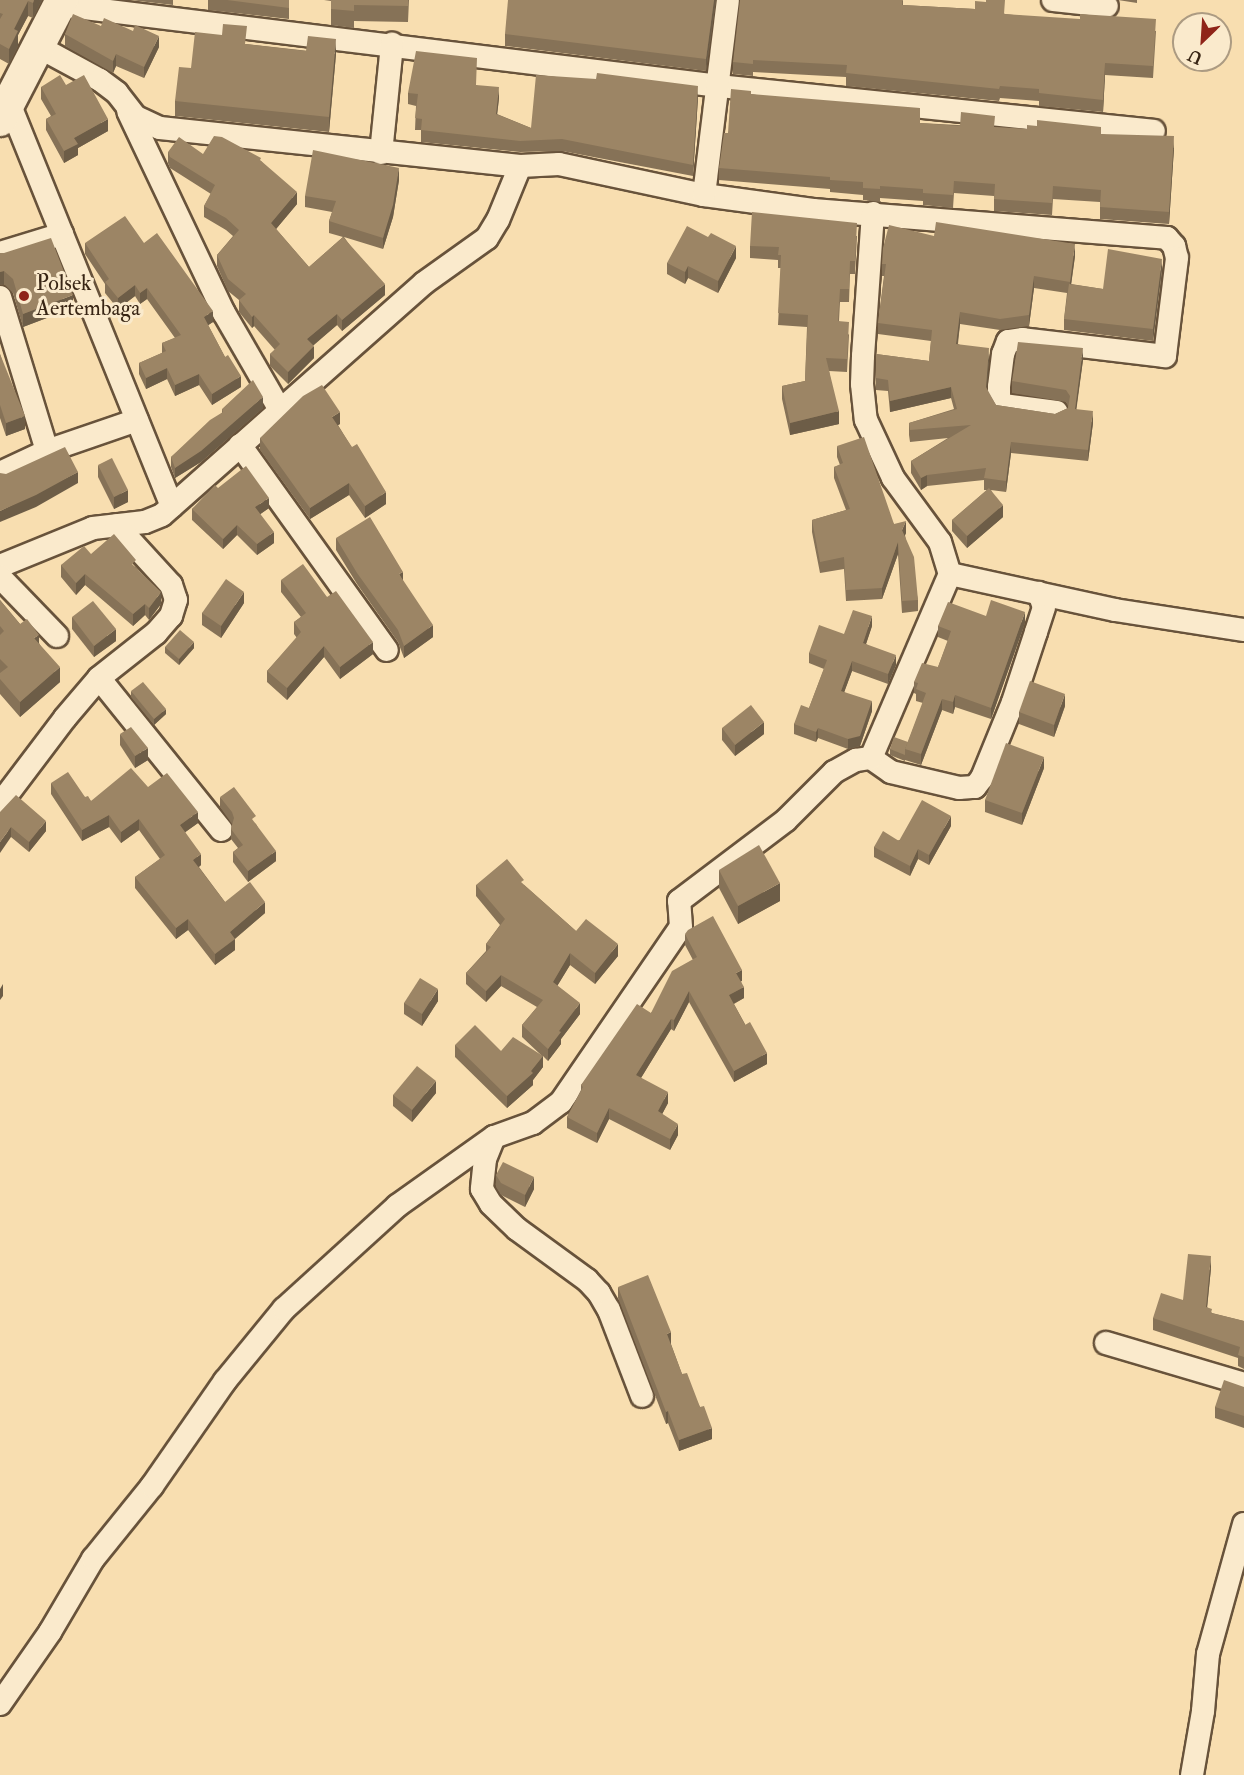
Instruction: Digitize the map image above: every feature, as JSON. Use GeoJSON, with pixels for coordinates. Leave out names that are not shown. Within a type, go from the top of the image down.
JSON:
{"type":"FeatureCollection","features":[{"type":"Feature","properties":{"kind":"street"},"geometry":{"type":"LineString","coordinates":[[704,195],[728,0]]}},
{"type":"Feature","properties":{"kind":"street"},"geometry":{"type":"LineString","coordinates":[[1053,0],[1107,6]]}},
{"type":"Feature","properties":{"kind":"street"},"geometry":{"type":"LineString","coordinates":[[172,506],[62,234],[4,112],[61,2],[719,86],[1154,131]]}},
{"type":"Feature","properties":{"kind":"street"},"geometry":{"type":"LineString","coordinates":[[381,153],[392,44]]}},
{"type":"Feature","properties":{"kind":"street"},"geometry":{"type":"LineString","coordinates":[[39,47],[100,80],[124,101],[136,117],[160,128],[520,166],[559,164],[704,195],[813,210],[1167,238],[1174,246],[1177,258],[1165,356],[1023,339],[1008,342],[1003,354],[999,387],[999,399],[1003,405],[1057,412]]}},
{"type":"Feature","properties":{"kind":"street"},"geometry":{"type":"LineString","coordinates":[[124,101],[224,313],[280,410]]}},
{"type":"Feature","properties":{"kind":"street"},"geometry":{"type":"LineString","coordinates":[[0,566],[93,528],[145,522],[172,506],[424,282],[487,238],[498,220],[520,166]]}},
{"type":"Feature","properties":{"kind":"street"},"geometry":{"type":"LineString","coordinates":[[871,759],[950,573],[940,542],[893,478],[866,420],[862,384],[873,213]]}},
{"type":"Feature","properties":{"kind":"street"},"geometry":{"type":"LineString","coordinates":[[0,253],[62,234]]}},
{"type":"Feature","properties":{"kind":"street"},"geometry":{"type":"LineString","coordinates":[[0,297],[47,451]]}},
{"type":"Feature","properties":{"kind":"street"},"geometry":{"type":"LineString","coordinates":[[0,473],[47,451],[137,420]]}},
{"type":"Feature","properties":{"kind":"street"},"geometry":{"type":"LineString","coordinates":[[240,445],[387,650]]}},
{"type":"Feature","properties":{"kind":"street"},"geometry":{"type":"LineString","coordinates":[[0,804],[65,718],[99,678],[156,633],[171,616],[176,600],[171,585],[117,525]]}},
{"type":"Feature","properties":{"kind":"street"},"geometry":{"type":"LineString","coordinates":[[950,573],[1114,610],[1244,630]]}},
{"type":"Feature","properties":{"kind":"street"},"geometry":{"type":"LineString","coordinates":[[0,577],[57,636]]}},
{"type":"Feature","properties":{"kind":"street"},"geometry":{"type":"LineString","coordinates":[[0,1704],[50,1632],[93,1559],[152,1486],[225,1381],[285,1309],[397,1206],[494,1137],[533,1124],[561,1102],[681,927],[679,901],[786,820],[834,772],[856,760],[871,759],[891,772],[959,788],[975,787],[982,778],[1013,702],[1039,625],[1044,607],[1039,593]]}},
{"type":"Feature","properties":{"kind":"street"},"geometry":{"type":"LineString","coordinates":[[99,678],[221,830]]}},
{"type":"Feature","properties":{"kind":"street"},"geometry":{"type":"LineString","coordinates":[[494,1137],[485,1159],[482,1189],[491,1204],[517,1229],[587,1280],[599,1293],[609,1310],[642,1396]]}},
{"type":"Feature","properties":{"kind":"street"},"geometry":{"type":"LineString","coordinates":[[1106,1343],[1244,1384]]}},
{"type":"Feature","properties":{"kind":"street"},"geometry":{"type":"LineString","coordinates":[[1192,1775],[1203,1711],[1208,1654],[1244,1524]]}},
{"type":"Feature","properties":{"kind":"building"},"geometry":{"type":"Polygon","coordinates":[[[0,0],[34,0],[33,3],[28,1],[14,29],[18,31],[9,49],[0,44],[0,19],[3,14],[0,13],[0,0]]]}},
{"type":"Feature","properties":{"kind":"building"},"geometry":{"type":"Polygon","coordinates":[[[227,0],[289,0],[289,8],[227,0]]]}},
{"type":"Feature","properties":{"kind":"building"},"geometry":{"type":"Polygon","coordinates":[[[331,0],[408,0],[408,6],[354,5],[354,11],[331,9],[331,0]]]}},
{"type":"Feature","properties":{"kind":"building"},"geometry":{"type":"Polygon","coordinates":[[[508,0],[714,0],[706,59],[505,34],[508,0]]]}},
{"type":"Feature","properties":{"kind":"building"},"geometry":{"type":"Polygon","coordinates":[[[740,0],[902,0],[902,5],[975,9],[975,1],[1005,0],[1004,14],[1080,19],[1080,14],[1156,19],[1153,66],[1105,63],[1103,100],[1039,93],[1039,89],[1000,86],[999,89],[846,73],[847,65],[753,60],[753,64],[733,62],[740,0]]]}},
{"type":"Feature","properties":{"kind":"building"},"geometry":{"type":"Polygon","coordinates":[[[73,14],[101,26],[104,18],[133,31],[135,25],[159,36],[144,67],[116,54],[113,61],[65,34],[73,14]]]}},
{"type":"Feature","properties":{"kind":"building"},"geometry":{"type":"Polygon","coordinates":[[[223,24],[247,26],[245,44],[306,51],[308,36],[336,39],[329,117],[175,101],[179,67],[191,68],[195,32],[222,35],[223,24]]]}},
{"type":"Feature","properties":{"kind":"building"},"geometry":{"type":"Polygon","coordinates":[[[416,51],[477,58],[476,85],[499,87],[496,114],[531,128],[536,75],[596,79],[597,73],[698,86],[693,165],[562,139],[520,141],[421,130],[422,119],[415,118],[418,94],[408,93],[416,51]]]}},
{"type":"Feature","properties":{"kind":"building"},"geometry":{"type":"Polygon","coordinates":[[[60,75],[66,85],[84,75],[108,119],[74,138],[78,144],[64,151],[46,119],[56,114],[41,87],[60,75]]]}},
{"type":"Feature","properties":{"kind":"building"},"geometry":{"type":"Polygon","coordinates":[[[731,89],[751,91],[751,94],[920,108],[920,123],[960,126],[961,112],[995,116],[994,127],[1027,129],[1027,125],[1037,126],[1037,120],[1101,127],[1101,134],[1174,136],[1169,212],[1100,207],[1101,190],[1053,186],[1052,203],[994,199],[995,184],[954,181],[953,195],[923,193],[923,189],[880,186],[880,189],[863,188],[863,182],[830,180],[830,177],[719,168],[724,133],[728,133],[731,89]]]}},
{"type":"Feature","properties":{"kind":"building"},"geometry":{"type":"Polygon","coordinates":[[[214,136],[222,137],[261,158],[260,160],[297,192],[271,223],[309,267],[343,237],[385,284],[342,320],[337,314],[307,339],[314,346],[288,372],[270,354],[280,344],[254,315],[252,317],[239,300],[246,294],[228,279],[217,255],[239,230],[226,218],[204,206],[215,185],[170,157],[168,152],[179,137],[203,154],[214,136]]]}},
{"type":"Feature","properties":{"kind":"building"},"geometry":{"type":"Polygon","coordinates":[[[313,150],[399,168],[393,205],[383,238],[329,221],[336,201],[305,196],[313,150]]]}},
{"type":"Feature","properties":{"kind":"building"},"geometry":{"type":"Polygon","coordinates":[[[752,212],[857,223],[855,261],[850,261],[849,289],[840,289],[838,321],[849,322],[847,359],[826,358],[839,411],[790,423],[782,386],[805,381],[808,315],[778,313],[781,255],[778,255],[779,247],[750,246],[752,212]]]}},
{"type":"Feature","properties":{"kind":"building"},"geometry":{"type":"Polygon","coordinates":[[[125,216],[144,243],[157,233],[213,311],[204,317],[225,357],[228,355],[241,376],[212,394],[199,374],[175,385],[167,368],[146,378],[139,363],[166,351],[162,343],[181,335],[147,288],[140,293],[135,285],[118,298],[105,282],[109,279],[85,243],[125,216]]]}},
{"type":"Feature","properties":{"kind":"building"},"geometry":{"type":"Polygon","coordinates":[[[936,222],[1075,244],[1070,282],[1034,276],[1029,315],[1000,319],[960,312],[956,344],[989,348],[986,387],[996,405],[1055,414],[1068,408],[1070,396],[1066,390],[1012,381],[1018,342],[1083,348],[1075,409],[1093,411],[1088,450],[1011,442],[1006,481],[984,478],[986,468],[927,475],[921,478],[911,461],[971,425],[910,430],[909,423],[957,409],[951,387],[890,401],[888,380],[876,378],[876,354],[929,361],[932,330],[878,323],[886,264],[882,264],[883,248],[889,225],[934,236],[936,222]]]}},
{"type":"Feature","properties":{"kind":"building"},"geometry":{"type":"Polygon","coordinates":[[[687,226],[708,237],[711,233],[736,246],[718,281],[688,266],[685,272],[667,263],[687,226]]]}},
{"type":"Feature","properties":{"kind":"building"},"geometry":{"type":"Polygon","coordinates":[[[51,238],[73,295],[23,314],[13,279],[4,271],[0,272],[0,253],[51,238]]]}},
{"type":"Feature","properties":{"kind":"building"},"geometry":{"type":"Polygon","coordinates":[[[1108,249],[1162,259],[1153,329],[1064,319],[1069,284],[1103,289],[1108,249]]]}},
{"type":"Feature","properties":{"kind":"building"},"geometry":{"type":"Polygon","coordinates":[[[0,354],[25,416],[6,423],[0,405],[0,354]]]}},
{"type":"Feature","properties":{"kind":"building"},"geometry":{"type":"Polygon","coordinates":[[[253,380],[263,397],[201,451],[175,468],[171,457],[210,420],[223,412],[222,409],[253,380]]]}},
{"type":"Feature","properties":{"kind":"building"},"geometry":{"type":"Polygon","coordinates":[[[322,385],[340,412],[332,417],[352,447],[357,444],[386,492],[365,506],[349,483],[310,508],[260,438],[303,396],[322,385]]]}},
{"type":"Feature","properties":{"kind":"building"},"geometry":{"type":"Polygon","coordinates":[[[864,437],[894,524],[906,521],[902,530],[914,557],[918,600],[902,601],[898,542],[882,588],[846,590],[844,557],[820,562],[812,520],[850,509],[834,467],[843,463],[837,446],[864,437]]]}},
{"type":"Feature","properties":{"kind":"building"},"geometry":{"type":"Polygon","coordinates":[[[65,447],[78,472],[0,511],[0,473],[6,474],[65,447]]]}},
{"type":"Feature","properties":{"kind":"building"},"geometry":{"type":"Polygon","coordinates":[[[112,458],[128,490],[114,497],[98,465],[112,458]]]}},
{"type":"Feature","properties":{"kind":"building"},"geometry":{"type":"Polygon","coordinates":[[[246,466],[269,498],[255,507],[274,532],[257,544],[237,525],[223,539],[192,509],[215,485],[218,488],[246,466]]]}},
{"type":"Feature","properties":{"kind":"building"},"geometry":{"type":"Polygon","coordinates":[[[989,488],[1003,505],[967,536],[952,520],[989,488]]]}},
{"type":"Feature","properties":{"kind":"building"},"geometry":{"type":"Polygon","coordinates":[[[370,517],[403,572],[399,574],[433,625],[404,646],[398,630],[357,573],[336,538],[370,517]]]}},
{"type":"Feature","properties":{"kind":"building"},"geometry":{"type":"Polygon","coordinates":[[[114,534],[136,560],[132,564],[161,592],[149,608],[145,604],[133,614],[85,574],[76,583],[61,565],[84,546],[91,554],[114,534]]]}},
{"type":"Feature","properties":{"kind":"building"},"geometry":{"type":"Polygon","coordinates":[[[303,564],[327,597],[336,591],[373,642],[340,667],[324,646],[287,688],[267,671],[301,632],[294,622],[306,613],[281,580],[303,564]]]}},
{"type":"Feature","properties":{"kind":"building"},"geometry":{"type":"Polygon","coordinates":[[[226,579],[244,592],[221,626],[202,613],[226,579]]]}},
{"type":"Feature","properties":{"kind":"building"},"geometry":{"type":"Polygon","coordinates":[[[0,600],[20,624],[27,619],[39,635],[34,638],[60,667],[20,702],[0,679],[0,673],[8,667],[0,659],[0,635],[4,631],[0,626],[0,600]]]}},
{"type":"Feature","properties":{"kind":"building"},"geometry":{"type":"Polygon","coordinates":[[[991,600],[1025,612],[991,708],[955,695],[953,702],[942,699],[921,754],[905,749],[926,693],[916,689],[918,683],[914,682],[922,663],[938,667],[951,631],[938,626],[948,602],[986,616],[991,600]]]}},
{"type":"Feature","properties":{"kind":"building"},"geometry":{"type":"Polygon","coordinates":[[[93,601],[116,629],[94,646],[72,617],[93,601]]]}},
{"type":"Feature","properties":{"kind":"building"},"geometry":{"type":"Polygon","coordinates":[[[853,610],[872,616],[863,643],[896,655],[888,674],[852,661],[841,691],[872,701],[860,736],[848,739],[818,728],[816,732],[794,724],[801,705],[809,708],[827,660],[809,653],[819,625],[844,634],[853,610]]]}},
{"type":"Feature","properties":{"kind":"building"},"geometry":{"type":"Polygon","coordinates":[[[180,630],[194,642],[179,659],[165,647],[180,630]]]}},
{"type":"Feature","properties":{"kind":"building"},"geometry":{"type":"Polygon","coordinates":[[[1030,681],[1065,694],[1054,725],[1019,712],[1030,681]]]}},
{"type":"Feature","properties":{"kind":"building"},"geometry":{"type":"Polygon","coordinates":[[[143,682],[166,709],[154,719],[131,691],[143,682]]]}},
{"type":"Feature","properties":{"kind":"building"},"geometry":{"type":"Polygon","coordinates":[[[751,705],[764,722],[735,745],[722,728],[751,705]]]}},
{"type":"Feature","properties":{"kind":"building"},"geometry":{"type":"Polygon","coordinates":[[[131,727],[148,748],[135,756],[120,734],[131,727]]]}},
{"type":"Feature","properties":{"kind":"building"},"geometry":{"type":"Polygon","coordinates":[[[894,737],[908,742],[905,755],[890,749],[894,737]]]}},
{"type":"Feature","properties":{"kind":"building"},"geometry":{"type":"Polygon","coordinates":[[[1006,743],[1044,757],[1022,813],[985,800],[1006,743]]]}},
{"type":"Feature","properties":{"kind":"building"},"geometry":{"type":"Polygon","coordinates":[[[131,768],[148,787],[167,773],[198,812],[180,825],[201,854],[193,860],[225,902],[250,882],[265,902],[230,932],[235,939],[215,954],[188,919],[176,928],[135,877],[165,855],[139,819],[121,832],[109,815],[82,830],[51,783],[68,772],[85,797],[88,796],[91,801],[131,768]]]}},
{"type":"Feature","properties":{"kind":"building"},"geometry":{"type":"Polygon","coordinates":[[[234,787],[256,816],[252,819],[276,851],[248,871],[233,852],[243,845],[231,829],[234,818],[232,812],[220,797],[234,787]]]}},
{"type":"Feature","properties":{"kind":"building"},"geometry":{"type":"Polygon","coordinates":[[[16,795],[46,821],[29,842],[11,827],[0,842],[0,812],[16,795]]]}},
{"type":"Feature","properties":{"kind":"building"},"geometry":{"type":"Polygon","coordinates":[[[922,800],[951,816],[929,855],[918,849],[910,866],[874,847],[883,831],[899,841],[922,800]]]}},
{"type":"Feature","properties":{"kind":"building"},"geometry":{"type":"Polygon","coordinates":[[[759,845],[780,883],[738,906],[719,870],[759,845]]]}},
{"type":"Feature","properties":{"kind":"building"},"geometry":{"type":"Polygon","coordinates":[[[507,859],[524,880],[521,882],[576,931],[586,919],[618,944],[595,973],[570,953],[553,982],[580,1003],[548,1049],[522,1025],[543,1000],[501,975],[486,991],[466,973],[491,947],[486,944],[505,919],[476,885],[507,859]]]}},
{"type":"Feature","properties":{"kind":"building"},"geometry":{"type":"Polygon","coordinates":[[[713,916],[742,970],[736,973],[744,987],[729,995],[745,1025],[750,1022],[767,1053],[734,1071],[689,991],[674,1020],[671,1019],[636,1075],[668,1092],[658,1111],[678,1124],[670,1139],[609,1108],[597,1133],[567,1117],[583,1087],[581,1085],[637,1004],[651,1013],[672,971],[697,957],[685,934],[713,916]]]}},
{"type":"Feature","properties":{"kind":"building"},"geometry":{"type":"Polygon","coordinates":[[[420,978],[438,989],[422,1014],[404,1003],[420,978]]]}},
{"type":"Feature","properties":{"kind":"building"},"geometry":{"type":"Polygon","coordinates":[[[475,1025],[501,1051],[513,1037],[543,1056],[531,1071],[533,1073],[507,1096],[455,1045],[475,1025]]]}},
{"type":"Feature","properties":{"kind":"building"},"geometry":{"type":"Polygon","coordinates":[[[417,1066],[436,1081],[412,1110],[393,1095],[417,1066]]]}},
{"type":"Feature","properties":{"kind":"building"},"geometry":{"type":"Polygon","coordinates":[[[503,1162],[534,1177],[525,1195],[501,1183],[496,1175],[503,1162]]]}},
{"type":"Feature","properties":{"kind":"building"},"geometry":{"type":"Polygon","coordinates":[[[1188,1254],[1211,1256],[1206,1307],[1212,1309],[1211,1313],[1244,1321],[1244,1357],[1238,1355],[1240,1347],[1153,1318],[1161,1293],[1183,1300],[1188,1254]]]}},
{"type":"Feature","properties":{"kind":"building"},"geometry":{"type":"Polygon","coordinates":[[[648,1275],[671,1332],[667,1334],[682,1374],[687,1373],[700,1407],[704,1406],[712,1428],[679,1440],[618,1287],[648,1275]]]}},
{"type":"Feature","properties":{"kind":"building"},"geometry":{"type":"Polygon","coordinates":[[[1224,1380],[1244,1387],[1244,1416],[1215,1407],[1224,1380]]]}},
{"type":"Feature","properties":{"kind":"place","name":"Polsek Aertembaga"},"geometry":{"type":"Point","coordinates":[24,296]}}]}
